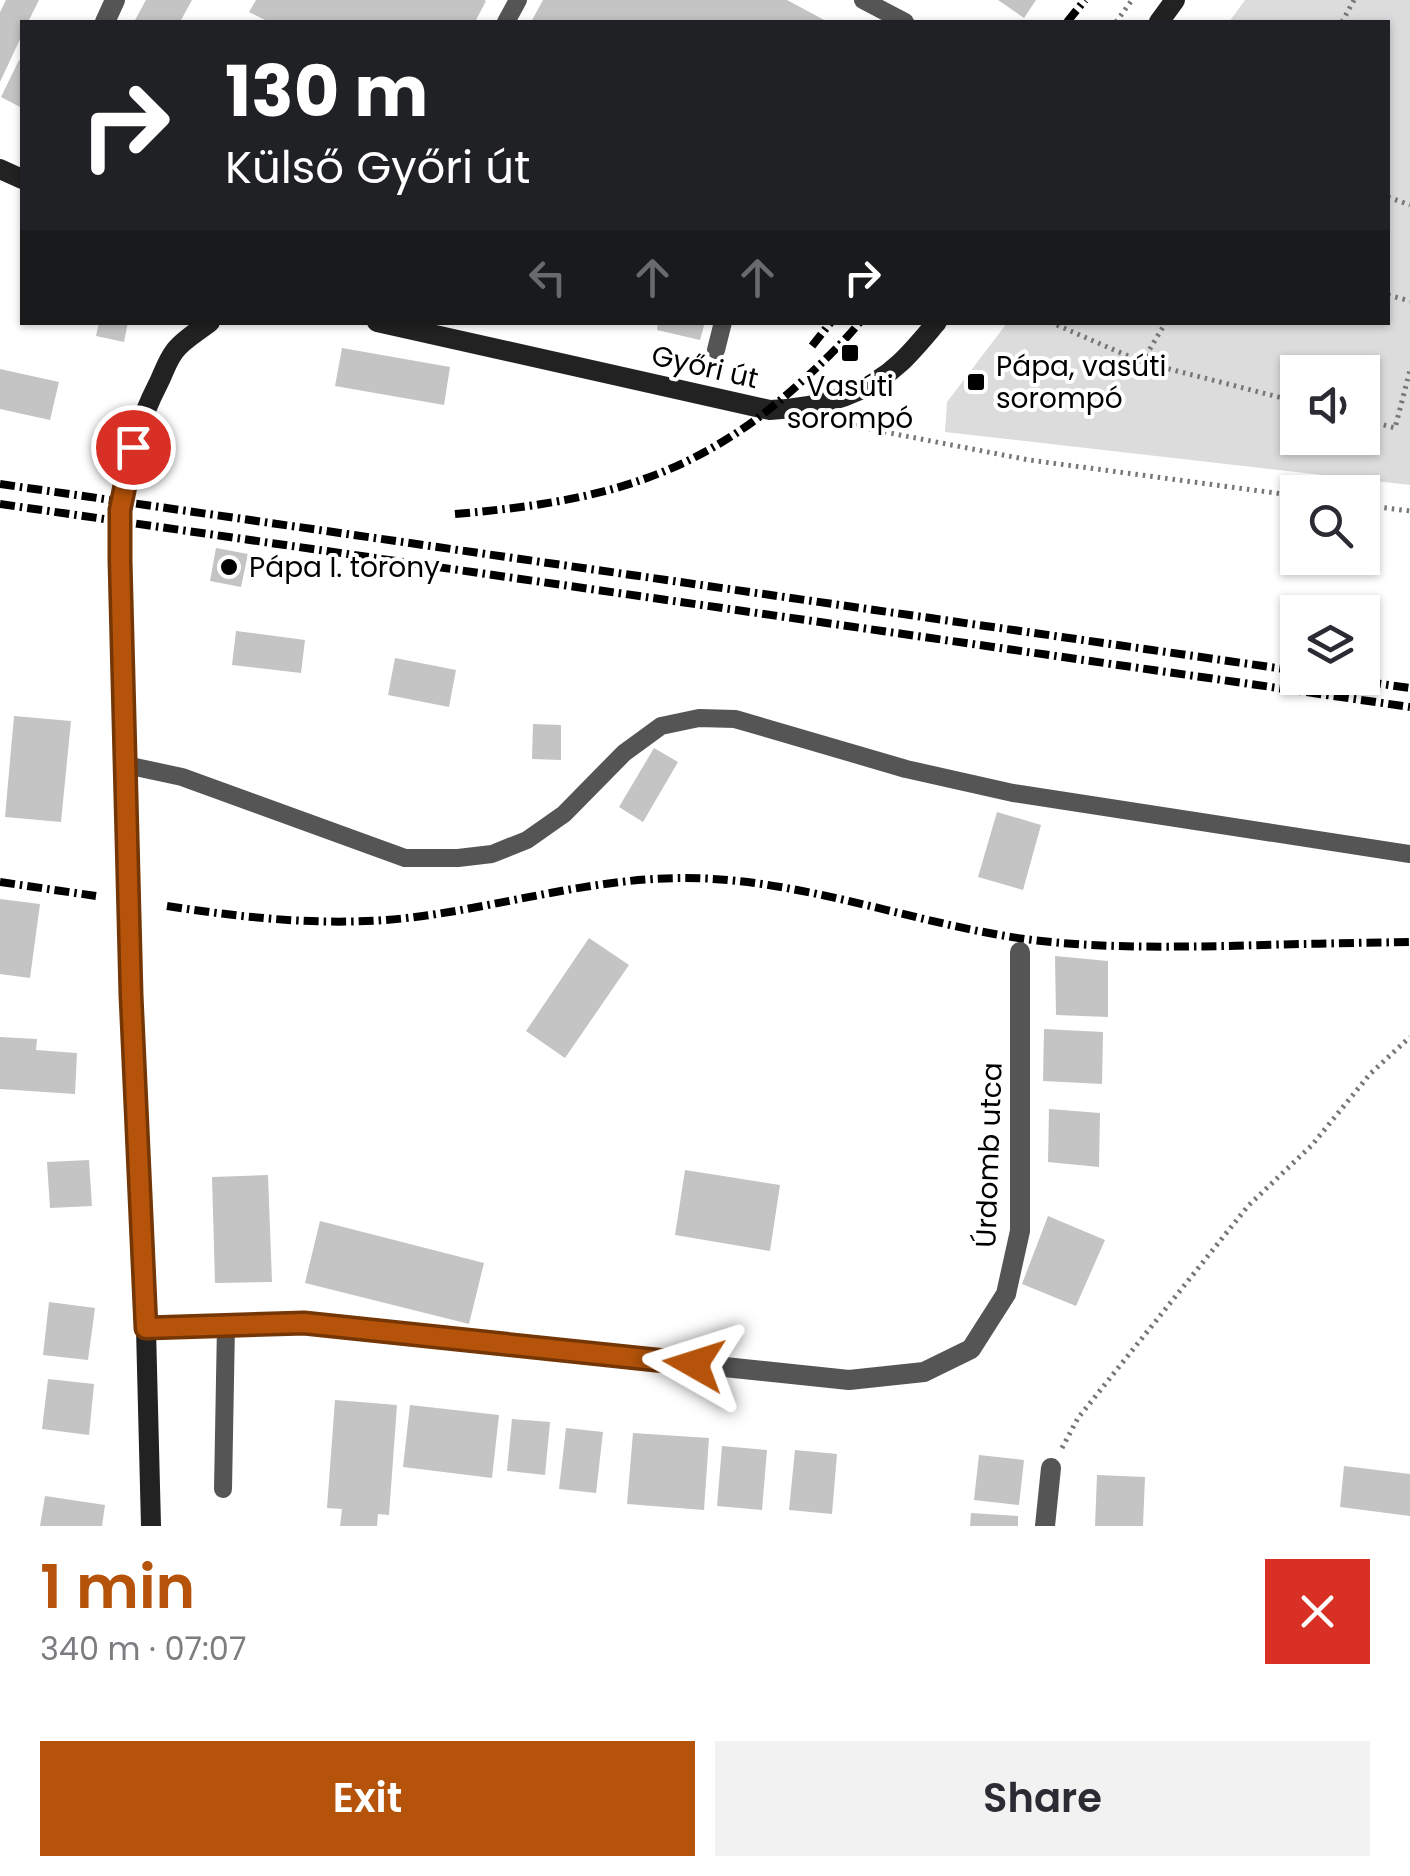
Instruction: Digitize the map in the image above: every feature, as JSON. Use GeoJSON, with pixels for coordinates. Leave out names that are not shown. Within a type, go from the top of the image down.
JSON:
{"type":"FeatureCollection","features":[{"type":"Feature","properties":{"kind":"main road"},"geometry":{"type":"LineString","coordinates":[[150,1526],[119,532],[126,480],[142,418],[175,350],[206,325]]}},
{"type":"Feature","properties":{"kind":"main road","name":"Győri út"},"geometry":{"type":"LineString","coordinates":[[387,325],[770,410],[802,409],[864,388],[898,365],[934,325]]}},
{"type":"Feature","properties":{"kind":"street","name":"Úrdomb utca"},"geometry":{"type":"LineString","coordinates":[[226,1325],[304,1323],[849,1380],[924,1372],[971,1350],[1006,1294],[1020,1231],[1020,952]]}},
{"type":"Feature","properties":{"kind":"street"},"geometry":{"type":"LineString","coordinates":[[146,1328],[226,1325]]}},
{"type":"Feature","properties":{"kind":"street"},"geometry":{"type":"LineString","coordinates":[[1045,1526],[1051,1468]]}},
{"type":"Feature","properties":{"kind":"lane"},"geometry":{"type":"LineString","coordinates":[[863,0],[900,20]]}},
{"type":"Feature","properties":{"kind":"lane"},"geometry":{"type":"LineString","coordinates":[[716,350],[722,325]]}},
{"type":"Feature","properties":{"kind":"lane"},"geometry":{"type":"LineString","coordinates":[[126,766],[182,777],[405,858],[458,858],[492,854],[526,840],[564,814],[624,753],[660,726],[699,718],[735,719],[906,768],[1012,793],[1410,854]]}},
{"type":"Feature","properties":{"kind":"lane"},"geometry":{"type":"LineString","coordinates":[[223,1489],[226,1325]]}},
{"type":"Feature","properties":{"kind":"path"},"geometry":{"type":"LineString","coordinates":[[1409,205],[1410,196]]}},
{"type":"Feature","properties":{"kind":"path"},"geometry":{"type":"LineString","coordinates":[[1057,325],[1142,362],[1280,397]]}},
{"type":"Feature","properties":{"kind":"path"},"geometry":{"type":"LineString","coordinates":[[1142,362],[1164,325]]}},
{"type":"Feature","properties":{"kind":"path"},"geometry":{"type":"LineString","coordinates":[[1380,424],[1394,428],[1410,370]]}},
{"type":"Feature","properties":{"kind":"path"},"geometry":{"type":"LineString","coordinates":[[837,400],[858,426],[1029,460],[1280,494]]}},
{"type":"Feature","properties":{"kind":"path"},"geometry":{"type":"LineString","coordinates":[[1380,507],[1410,511]]}},
{"type":"Feature","properties":{"kind":"path"},"geometry":{"type":"LineString","coordinates":[[1051,1468],[1078,1418],[1248,1206],[1312,1145],[1370,1074],[1410,1037]]}},
{"type":"Feature","properties":{"kind":"shaded area"},"geometry":{"type":"Polygon","coordinates":[[[1245,0],[1410,0],[1410,485],[1380,482],[1380,475],[1322,475],[945,432],[947,402],[1005,325],[1390,325],[1390,20],[1230,20],[1245,0]]]}},
{"type":"Feature","properties":{"kind":"building"},"geometry":{"type":"Polygon","coordinates":[[[6,0],[39,0],[29,20],[20,20],[20,39],[0,82],[0,12],[6,0]]]}},
{"type":"Feature","properties":{"kind":"building"},"geometry":{"type":"Polygon","coordinates":[[[146,0],[192,0],[181,20],[135,20],[146,0]]]}},
{"type":"Feature","properties":{"kind":"building"},"geometry":{"type":"Polygon","coordinates":[[[256,0],[486,1],[476,20],[265,20],[249,12],[256,0]]]}},
{"type":"Feature","properties":{"kind":"building"},"geometry":{"type":"Polygon","coordinates":[[[543,0],[787,0],[824,20],[532,20],[543,0]]]}},
{"type":"Feature","properties":{"kind":"building"},"geometry":{"type":"Polygon","coordinates":[[[998,0],[1036,0],[1024,18],[998,0]]]}},
{"type":"Feature","properties":{"kind":"building"},"geometry":{"type":"Polygon","coordinates":[[[19,60],[20,107],[1,97],[19,60]]]}},
{"type":"Feature","properties":{"kind":"building"},"geometry":{"type":"Polygon","coordinates":[[[98,325],[127,325],[124,342],[96,336],[98,325]]]}},
{"type":"Feature","properties":{"kind":"building"},"geometry":{"type":"Polygon","coordinates":[[[658,325],[704,325],[700,340],[657,330],[658,325]]]}},
{"type":"Feature","properties":{"kind":"building"},"geometry":{"type":"Polygon","coordinates":[[[342,348],[450,367],[444,405],[335,386],[342,348]]]}},
{"type":"Feature","properties":{"kind":"building"},"geometry":{"type":"Polygon","coordinates":[[[0,369],[59,382],[50,420],[0,409],[0,369]]]}},
{"type":"Feature","properties":{"kind":"building","name":"Pápa I. torony"},"geometry":{"type":"Polygon","coordinates":[[[216,548],[248,554],[241,587],[210,581],[216,548]]]}},
{"type":"Feature","properties":{"kind":"building"},"geometry":{"type":"Polygon","coordinates":[[[236,631],[305,640],[301,673],[232,665],[236,631]]]}},
{"type":"Feature","properties":{"kind":"building"},"geometry":{"type":"Polygon","coordinates":[[[395,658],[456,670],[449,707],[388,695],[395,658]]]}},
{"type":"Feature","properties":{"kind":"building"},"geometry":{"type":"Polygon","coordinates":[[[14,716],[71,721],[61,822],[5,817],[14,716]]]}},
{"type":"Feature","properties":{"kind":"building"},"geometry":{"type":"Polygon","coordinates":[[[533,724],[561,725],[561,760],[532,759],[533,724]]]}},
{"type":"Feature","properties":{"kind":"building"},"geometry":{"type":"Polygon","coordinates":[[[654,748],[678,762],[643,822],[619,807],[654,748]]]}},
{"type":"Feature","properties":{"kind":"building"},"geometry":{"type":"Polygon","coordinates":[[[997,812],[1041,825],[1023,890],[978,877],[997,812]]]}},
{"type":"Feature","properties":{"kind":"building"},"geometry":{"type":"Polygon","coordinates":[[[0,899],[40,904],[30,978],[0,974],[0,899]]]}},
{"type":"Feature","properties":{"kind":"building"},"geometry":{"type":"Polygon","coordinates":[[[589,938],[629,965],[565,1058],[526,1031],[589,938]]]}},
{"type":"Feature","properties":{"kind":"building"},"geometry":{"type":"Polygon","coordinates":[[[1055,956],[1108,961],[1108,1017],[1056,1015],[1055,956]]]}},
{"type":"Feature","properties":{"kind":"building"},"geometry":{"type":"Polygon","coordinates":[[[1044,1029],[1103,1032],[1102,1084],[1043,1081],[1044,1029]]]}},
{"type":"Feature","properties":{"kind":"building"},"geometry":{"type":"Polygon","coordinates":[[[0,1037],[37,1039],[36,1050],[77,1053],[75,1094],[0,1089],[0,1037]]]}},
{"type":"Feature","properties":{"kind":"building"},"geometry":{"type":"Polygon","coordinates":[[[1049,1109],[1100,1113],[1099,1167],[1048,1162],[1049,1109]]]}},
{"type":"Feature","properties":{"kind":"building"},"geometry":{"type":"Polygon","coordinates":[[[89,1160],[92,1206],[50,1208],[47,1162],[89,1160]]]}},
{"type":"Feature","properties":{"kind":"building"},"geometry":{"type":"Polygon","coordinates":[[[685,1170],[780,1185],[770,1251],[675,1235],[685,1170]]]}},
{"type":"Feature","properties":{"kind":"building"},"geometry":{"type":"Polygon","coordinates":[[[268,1175],[272,1282],[215,1283],[212,1177],[268,1175]]]}},
{"type":"Feature","properties":{"kind":"building"},"geometry":{"type":"Polygon","coordinates":[[[1048,1216],[1105,1240],[1076,1306],[1022,1284],[1048,1216]]]}},
{"type":"Feature","properties":{"kind":"building"},"geometry":{"type":"Polygon","coordinates":[[[320,1221],[484,1263],[469,1324],[305,1283],[320,1221]]]}},
{"type":"Feature","properties":{"kind":"building"},"geometry":{"type":"Polygon","coordinates":[[[49,1302],[95,1308],[88,1360],[43,1355],[49,1302]]]}},
{"type":"Feature","properties":{"kind":"building"},"geometry":{"type":"Polygon","coordinates":[[[48,1379],[94,1384],[89,1435],[42,1429],[48,1379]]]}},
{"type":"Feature","properties":{"kind":"building"},"geometry":{"type":"Polygon","coordinates":[[[335,1400],[397,1405],[389,1515],[378,1514],[377,1526],[340,1526],[342,1509],[327,1508],[335,1400]]]}},
{"type":"Feature","properties":{"kind":"building"},"geometry":{"type":"Polygon","coordinates":[[[410,1405],[499,1415],[492,1478],[403,1467],[410,1405]]]}},
{"type":"Feature","properties":{"kind":"building"},"geometry":{"type":"Polygon","coordinates":[[[512,1419],[550,1422],[545,1475],[507,1471],[512,1419]]]}},
{"type":"Feature","properties":{"kind":"building"},"geometry":{"type":"Polygon","coordinates":[[[566,1428],[603,1432],[596,1493],[559,1489],[566,1428]]]}},
{"type":"Feature","properties":{"kind":"building"},"geometry":{"type":"Polygon","coordinates":[[[633,1433],[709,1438],[704,1510],[627,1504],[633,1433]]]}},
{"type":"Feature","properties":{"kind":"building"},"geometry":{"type":"Polygon","coordinates":[[[722,1446],[767,1450],[762,1510],[717,1506],[722,1446]]]}},
{"type":"Feature","properties":{"kind":"building"},"geometry":{"type":"Polygon","coordinates":[[[795,1450],[837,1454],[832,1514],[789,1510],[795,1450]]]}},
{"type":"Feature","properties":{"kind":"building"},"geometry":{"type":"Polygon","coordinates":[[[979,1455],[1024,1460],[1019,1505],[974,1500],[979,1455]]]}},
{"type":"Feature","properties":{"kind":"building"},"geometry":{"type":"Polygon","coordinates":[[[1344,1466],[1410,1474],[1410,1516],[1340,1507],[1344,1466]]]}},
{"type":"Feature","properties":{"kind":"building"},"geometry":{"type":"Polygon","coordinates":[[[1097,1475],[1145,1477],[1143,1526],[1095,1526],[1097,1475]]]}},
{"type":"Feature","properties":{"kind":"building"},"geometry":{"type":"Polygon","coordinates":[[[45,1496],[105,1505],[102,1526],[40,1526],[45,1496]]]}},
{"type":"Feature","properties":{"kind":"building"},"geometry":{"type":"Polygon","coordinates":[[[971,1513],[1018,1516],[1018,1526],[970,1526],[971,1513]]]}},
{"type":"Feature","properties":{"kind":"railway"},"geometry":{"type":"LineString","coordinates":[[1069,20],[1085,0]]}},
{"type":"Feature","properties":{"kind":"railway"},"geometry":{"type":"LineString","coordinates":[[812,346],[829,325]]}},
{"type":"Feature","properties":{"kind":"railway"},"geometry":{"type":"LineString","coordinates":[[455,514],[598,493],[681,464],[760,416],[816,369],[857,325]]}},
{"type":"Feature","properties":{"kind":"railway"},"geometry":{"type":"LineString","coordinates":[[0,484],[1280,668]]}},
{"type":"Feature","properties":{"kind":"railway"},"geometry":{"type":"LineString","coordinates":[[0,504],[1410,707]]}},
{"type":"Feature","properties":{"kind":"railway"},"geometry":{"type":"LineString","coordinates":[[1380,684],[1410,688]]}},
{"type":"Feature","properties":{"kind":"railway"},"geometry":{"type":"LineString","coordinates":[[167,906],[263,918],[391,920],[618,882],[684,878],[770,885],[982,932],[1050,942],[1152,947],[1410,942]]}},
{"type":"Feature","properties":{"kind":"railway"},"geometry":{"type":"LineString","coordinates":[[0,882],[96,896]]}},
{"type":"Feature","properties":{"kind":"place","name":"Vasúti sorompó"},"geometry":{"type":"Point","coordinates":[850,353]}},
{"type":"Feature","properties":{"kind":"place","name":"Pápa, vasúti sorompó"},"geometry":{"type":"Point","coordinates":[976,382]}},
{"type":"Feature","properties":{"kind":"place","name":"Pápa I. torony"},"geometry":{"type":"Point","coordinates":[229,567]}},
{"type":"Feature","properties":{"kind":"route"},"geometry":{"type":"LineString","coordinates":[[133,447],[120,510],[120,560],[131,995],[146,1328],[304,1323],[694,1364]]}}]}
